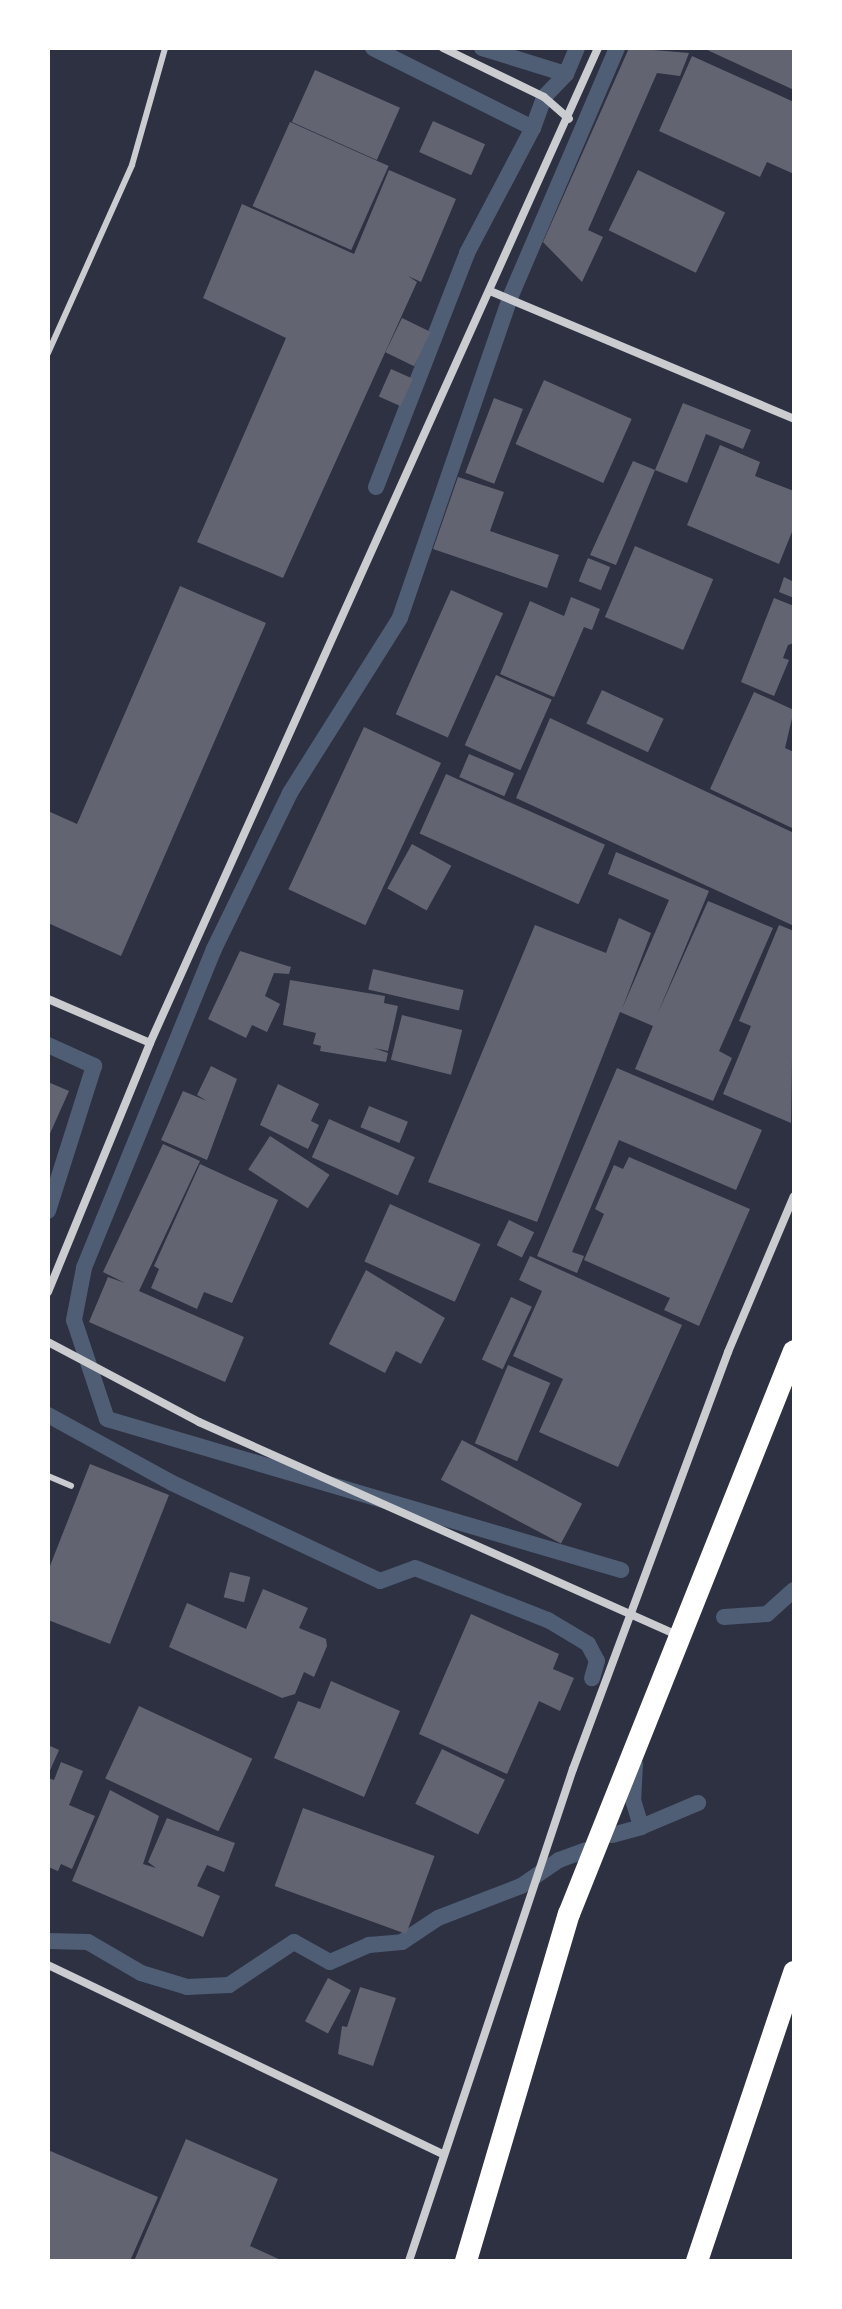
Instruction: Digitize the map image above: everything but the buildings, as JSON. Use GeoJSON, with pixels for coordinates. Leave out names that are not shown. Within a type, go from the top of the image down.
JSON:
{"type":"FeatureCollection","features":[{"type":"Feature","properties":{"kind":"highway"},"geometry":{"type":"LineString","coordinates":[[466,2261],[569,1914],[677,1635],[794,1351]]}},
{"type":"Feature","properties":{"kind":"highway"},"geometry":{"type":"LineString","coordinates":[[697,2261],[794,1972]]}},
{"type":"Feature","properties":{"kind":"street"},"geometry":{"type":"LineString","coordinates":[[443,48],[544,97],[569,119]]}},
{"type":"Feature","properties":{"kind":"street"},"geometry":{"type":"LineString","coordinates":[[48,1292],[150,1043],[569,119],[598,48]]}},
{"type":"Feature","properties":{"kind":"street"},"geometry":{"type":"LineString","coordinates":[[490,291],[794,419]]}},
{"type":"Feature","properties":{"kind":"street"},"geometry":{"type":"LineString","coordinates":[[48,999],[150,1043]]}},
{"type":"Feature","properties":{"kind":"street"},"geometry":{"type":"LineString","coordinates":[[409,2261],[573,1769],[728,1352],[794,1196]]}},
{"type":"Feature","properties":{"kind":"street"},"geometry":{"type":"LineString","coordinates":[[48,1342],[199,1422],[677,1635]]}},
{"type":"Feature","properties":{"kind":"street"},"geometry":{"type":"LineString","coordinates":[[48,1965],[444,2155]]}},
{"type":"Feature","properties":{"kind":"lane"},"geometry":{"type":"LineString","coordinates":[[48,353],[132,165],[165,48]]}},
{"type":"Feature","properties":{"kind":"lane"},"geometry":{"type":"LineString","coordinates":[[48,1476],[71,1486]]}},
{"type":"Feature","properties":{"kind":"waterway"},"geometry":{"type":"LineString","coordinates":[[373,48],[533,128]]}},
{"type":"Feature","properties":{"kind":"waterway"},"geometry":{"type":"LineString","coordinates":[[482,48],[566,74]]}},
{"type":"Feature","properties":{"kind":"waterway"},"geometry":{"type":"LineString","coordinates":[[376,487],[467,253],[533,128],[544,97],[566,74],[577,48]]}},
{"type":"Feature","properties":{"kind":"waterway"},"geometry":{"type":"LineString","coordinates":[[617,48],[510,298],[400,618],[290,793],[214,949],[84,1268],[74,1320],[107,1419],[621,1570]]}},
{"type":"Feature","properties":{"kind":"waterway"},"geometry":{"type":"LineString","coordinates":[[48,1045],[94,1066],[48,1211]]}},
{"type":"Feature","properties":{"kind":"waterway"},"geometry":{"type":"LineString","coordinates":[[48,1415],[172,1483],[380,1581],[415,1568],[548,1620],[588,1644],[597,1661],[592,1678]]}},
{"type":"Feature","properties":{"kind":"waterway"},"geometry":{"type":"LineString","coordinates":[[724,1617],[767,1614],[794,1590]]}},
{"type":"Feature","properties":{"kind":"waterway"},"geometry":{"type":"LineString","coordinates":[[635,1764],[633,1800],[641,1827],[698,1803]]}},
{"type":"Feature","properties":{"kind":"waterway"},"geometry":{"type":"LineString","coordinates":[[612,1835],[641,1827]]}},
{"type":"Feature","properties":{"kind":"waterway"},"geometry":{"type":"LineString","coordinates":[[48,1941],[88,1942],[141,1973],[187,1987],[229,1985],[294,1942],[330,1962],[369,1945],[402,1942],[438,1918],[521,1886],[559,1860],[586,1850]]}}]}
